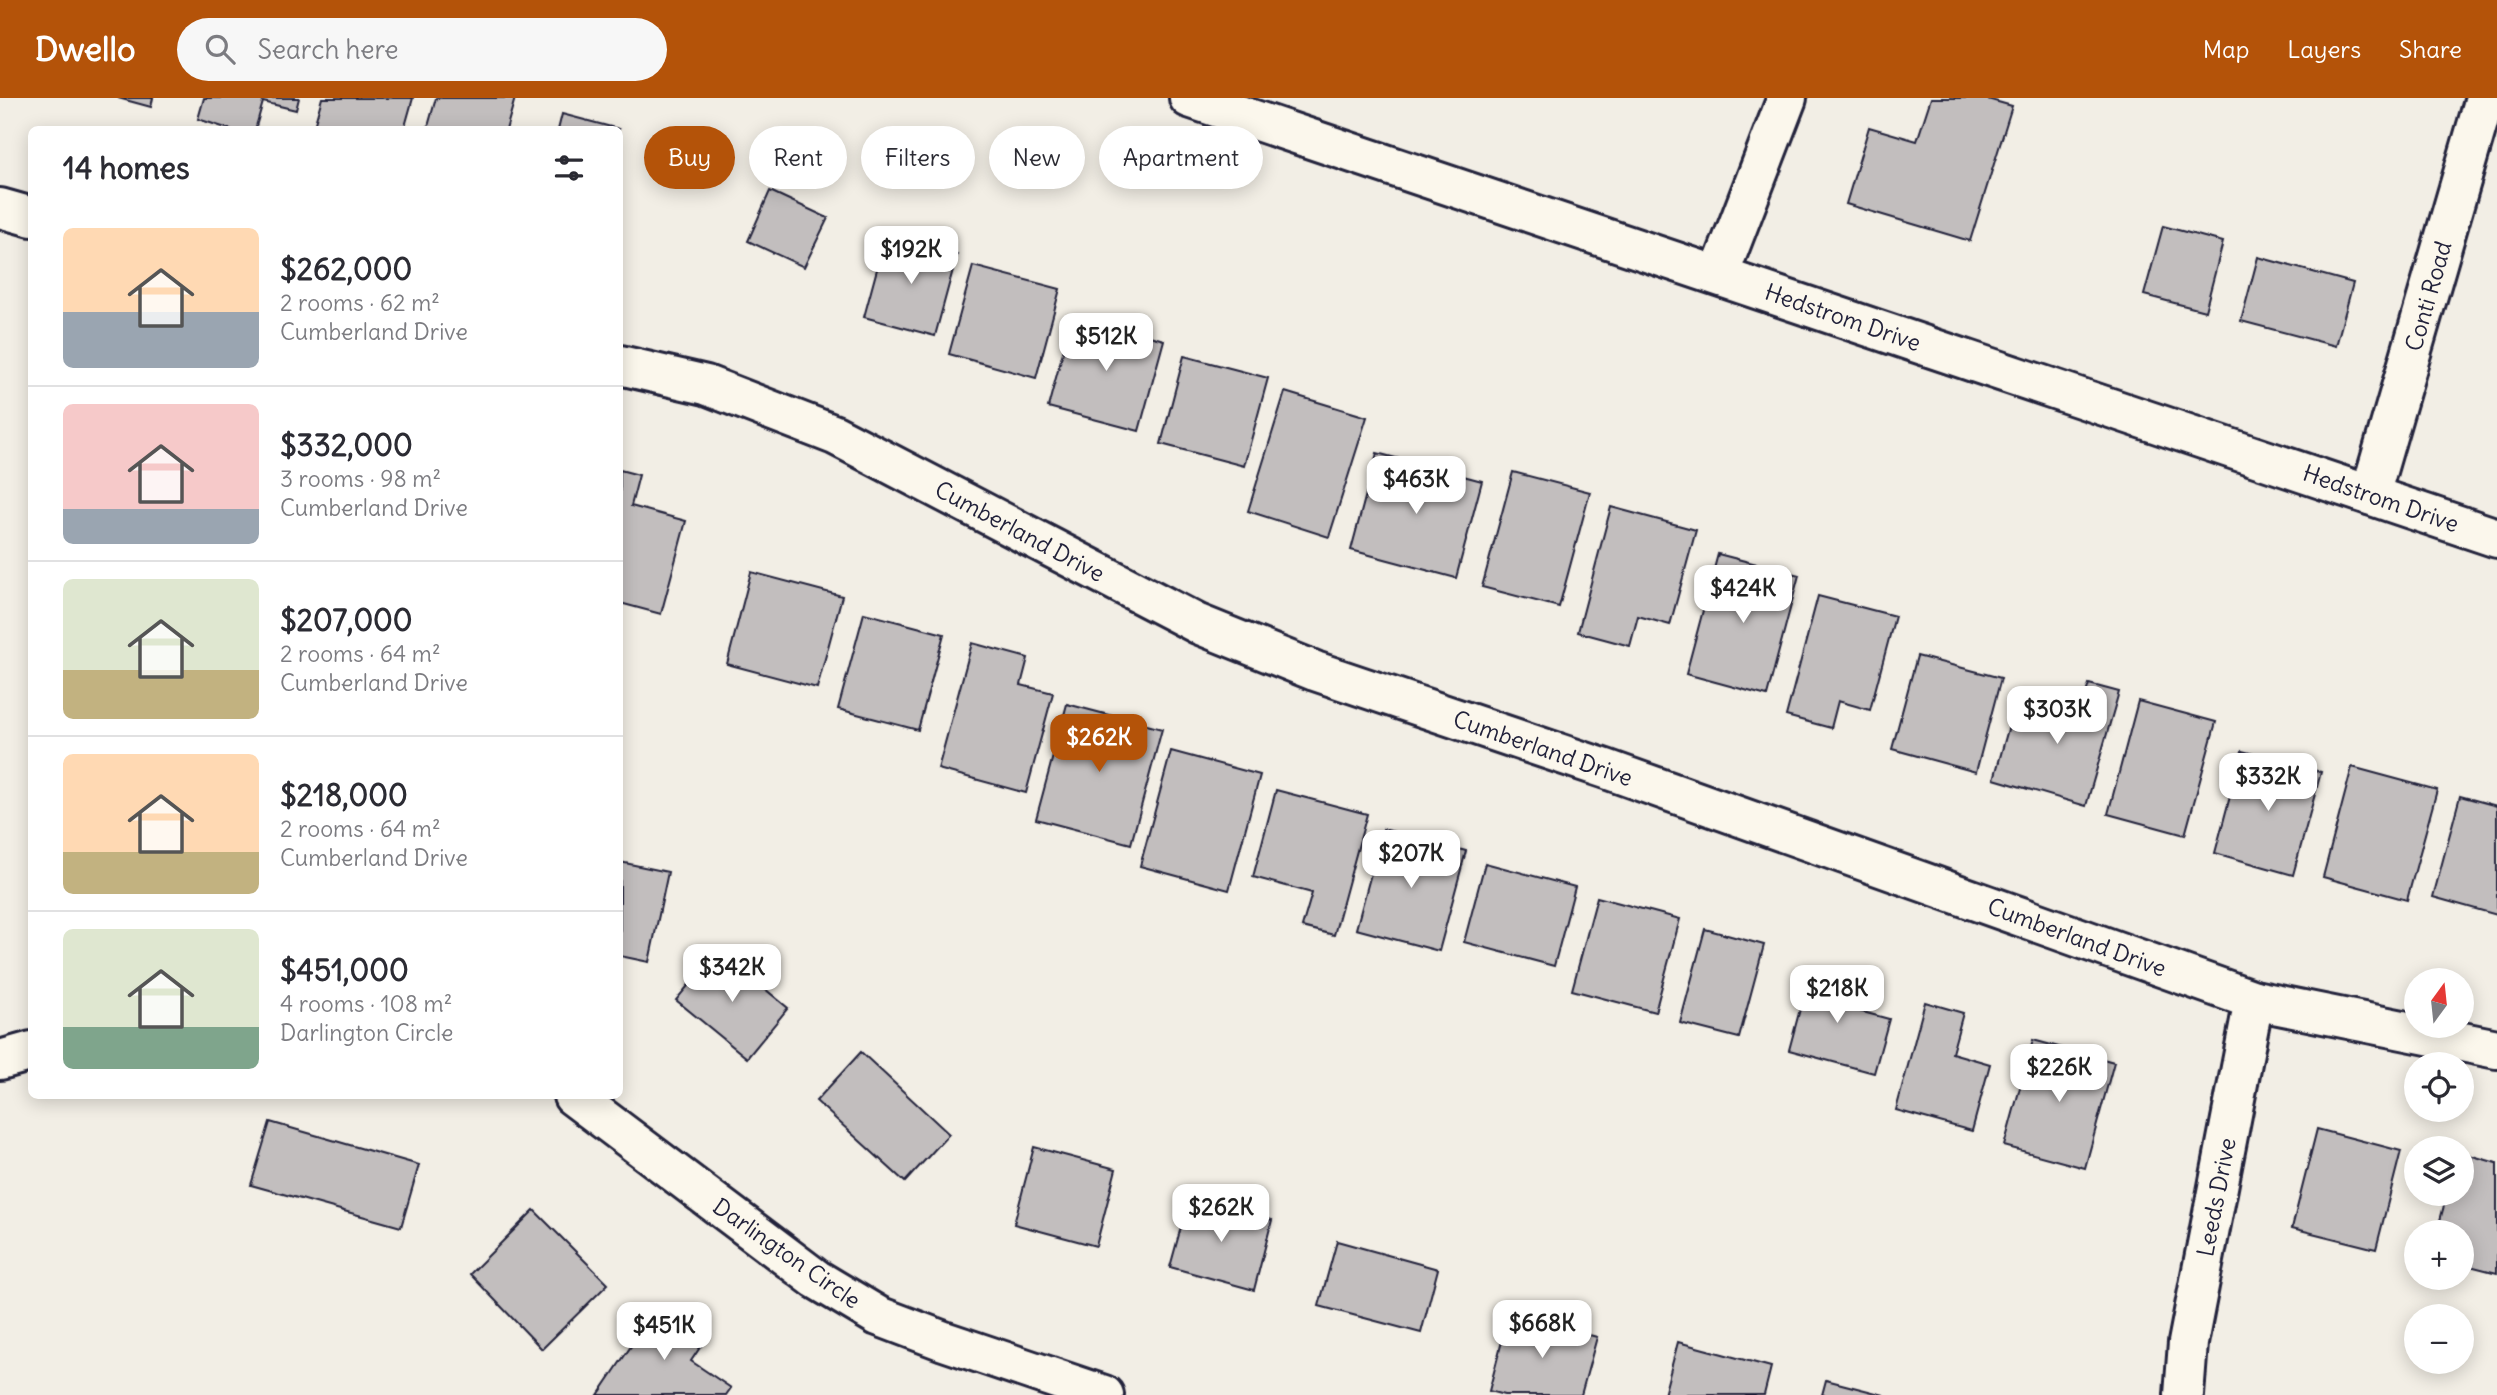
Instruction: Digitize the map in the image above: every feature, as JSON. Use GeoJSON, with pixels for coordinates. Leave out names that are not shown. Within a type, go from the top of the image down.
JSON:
{"type":"FeatureCollection","features":[{"type":"Feature","properties":{"kind":"street","name":"Hedstrom Drive"},"geometry":{"type":"LineString","coordinates":[[1189,98],[2497,537]]}},
{"type":"Feature","properties":{"kind":"street"},"geometry":{"type":"LineString","coordinates":[[1719,275],[1787,98]]}},
{"type":"Feature","properties":{"kind":"street","name":"Conti Road"},"geometry":{"type":"LineString","coordinates":[[2370,495],[2485,98]]}},
{"type":"Feature","properties":{"kind":"street"},"geometry":{"type":"LineString","coordinates":[[0,208],[28,215]]}},
{"type":"Feature","properties":{"kind":"street","name":"Cumberland Drive"},"geometry":{"type":"LineString","coordinates":[[623,366],[706,385],[835,435],[1198,624],[1303,666],[1619,773],[2253,1000],[2497,1049]]}},
{"type":"Feature","properties":{"kind":"street","name":"Leeds Drive"},"geometry":{"type":"LineString","coordinates":[[2184,1395],[2188,1343],[2253,1000]]}},
{"type":"Feature","properties":{"kind":"street"},"geometry":{"type":"LineString","coordinates":[[0,1060],[28,1052]]}},
{"type":"Feature","properties":{"kind":"street","name":"Darlington Circle"},"geometry":{"type":"LineString","coordinates":[[577,1099],[816,1279],[878,1315],[944,1341],[1104,1395]]}},
{"type":"Feature","properties":{"kind":"building"},"geometry":{"type":"Polygon","coordinates":[[[118,98],[153,98],[151,107],[118,98]]]}},
{"type":"Feature","properties":{"kind":"building"},"geometry":{"type":"Polygon","coordinates":[[[204,98],[299,98],[296,110],[263,102],[256,126],[220,126],[198,119],[204,98]]]}},
{"type":"Feature","properties":{"kind":"building"},"geometry":{"type":"Polygon","coordinates":[[[322,98],[413,98],[405,126],[314,126],[322,98]]]}},
{"type":"Feature","properties":{"kind":"building"},"geometry":{"type":"Polygon","coordinates":[[[436,98],[515,98],[507,126],[428,126],[436,98]]]}},
{"type":"Feature","properties":{"kind":"building"},"geometry":{"type":"Polygon","coordinates":[[[1931,98],[1984,98],[2012,106],[1970,241],[1846,204],[1869,127],[1917,141],[1931,98]]]}},
{"type":"Feature","properties":{"kind":"building"},"geometry":{"type":"Polygon","coordinates":[[[562,114],[608,126],[559,126],[562,114]]]}},
{"type":"Feature","properties":{"kind":"building"},"geometry":{"type":"Polygon","coordinates":[[[770,191],[828,218],[804,267],[748,241],[770,191]]]}},
{"type":"Feature","properties":{"kind":"building"},"geometry":{"type":"Polygon","coordinates":[[[2163,226],[2223,242],[2205,311],[2144,295],[2163,226]]]}},
{"type":"Feature","properties":{"kind":"building"},"geometry":{"type":"Polygon","coordinates":[[[886,236],[957,255],[935,336],[864,317],[886,236]]]}},
{"type":"Feature","properties":{"kind":"building"},"geometry":{"type":"Polygon","coordinates":[[[2258,257],[2353,283],[2336,346],[2241,321],[2258,257]]]}},
{"type":"Feature","properties":{"kind":"building"},"geometry":{"type":"Polygon","coordinates":[[[973,266],[1060,289],[1036,378],[949,354],[973,266]]]}},
{"type":"Feature","properties":{"kind":"building"},"geometry":{"type":"Polygon","coordinates":[[[1073,315],[1164,340],[1139,431],[1048,407],[1073,315]]]}},
{"type":"Feature","properties":{"kind":"building"},"geometry":{"type":"Polygon","coordinates":[[[1184,356],[1268,378],[1244,466],[1161,444],[1184,356]]]}},
{"type":"Feature","properties":{"kind":"building"},"geometry":{"type":"Polygon","coordinates":[[[1285,392],[1367,417],[1329,537],[1248,511],[1285,392]]]}},
{"type":"Feature","properties":{"kind":"building"},"geometry":{"type":"Polygon","coordinates":[[[1377,453],[1482,481],[1456,578],[1351,550],[1377,453]]]}},
{"type":"Feature","properties":{"kind":"building"},"geometry":{"type":"Polygon","coordinates":[[[623,471],[639,475],[631,506],[686,521],[661,614],[623,604],[623,471]]]}},
{"type":"Feature","properties":{"kind":"building"},"geometry":{"type":"Polygon","coordinates":[[[1513,472],[1590,492],[1559,607],[1482,587],[1513,472]]]}},
{"type":"Feature","properties":{"kind":"building"},"geometry":{"type":"Polygon","coordinates":[[[1611,507],[1696,530],[1670,625],[1638,616],[1630,646],[1578,632],[1611,507]]]}},
{"type":"Feature","properties":{"kind":"building"},"geometry":{"type":"Polygon","coordinates":[[[1718,554],[1799,575],[1767,696],[1686,674],[1718,554]]]}},
{"type":"Feature","properties":{"kind":"building"},"geometry":{"type":"Polygon","coordinates":[[[751,572],[842,596],[817,688],[727,664],[751,572]]]}},
{"type":"Feature","properties":{"kind":"building"},"geometry":{"type":"Polygon","coordinates":[[[1818,596],[1895,616],[1870,710],[1838,701],[1831,728],[1786,716],[1818,596]]]}},
{"type":"Feature","properties":{"kind":"building"},"geometry":{"type":"Polygon","coordinates":[[[864,613],[944,634],[918,730],[838,709],[864,613]]]}},
{"type":"Feature","properties":{"kind":"building"},"geometry":{"type":"Polygon","coordinates":[[[972,643],[1028,658],[1021,685],[1053,693],[1026,793],[938,769],[972,643]]]}},
{"type":"Feature","properties":{"kind":"building"},"geometry":{"type":"Polygon","coordinates":[[[1917,656],[2001,678],[1976,772],[1892,749],[1917,656]]]}},
{"type":"Feature","properties":{"kind":"building"},"geometry":{"type":"Polygon","coordinates":[[[2089,684],[2119,692],[2086,806],[1994,779],[2017,697],[2079,715],[2089,684]]]}},
{"type":"Feature","properties":{"kind":"building"},"geometry":{"type":"Polygon","coordinates":[[[2138,701],[2216,722],[2185,835],[2108,814],[2138,701]]]}},
{"type":"Feature","properties":{"kind":"building"},"geometry":{"type":"Polygon","coordinates":[[[1067,704],[1162,729],[1131,844],[1036,819],[1067,704]]]}},
{"type":"Feature","properties":{"kind":"building"},"geometry":{"type":"Polygon","coordinates":[[[1171,751],[1260,775],[1229,890],[1140,866],[1171,751]]]}},
{"type":"Feature","properties":{"kind":"building"},"geometry":{"type":"Polygon","coordinates":[[[2242,751],[2321,772],[2293,875],[2215,853],[2242,751]]]}},
{"type":"Feature","properties":{"kind":"building"},"geometry":{"type":"Polygon","coordinates":[[[2352,767],[2437,790],[2407,900],[2323,877],[2352,767]]]}},
{"type":"Feature","properties":{"kind":"building"},"geometry":{"type":"Polygon","coordinates":[[[1276,790],[1367,814],[1334,935],[1302,927],[1312,893],[1253,877],[1276,790]]]}},
{"type":"Feature","properties":{"kind":"building"},"geometry":{"type":"Polygon","coordinates":[[[2460,796],[2497,806],[2497,915],[2433,897],[2460,796]]]}},
{"type":"Feature","properties":{"kind":"building"},"geometry":{"type":"Polygon","coordinates":[[[1383,829],[1466,851],[1439,951],[1356,929],[1383,829]]]}},
{"type":"Feature","properties":{"kind":"building"},"geometry":{"type":"Polygon","coordinates":[[[623,863],[668,872],[649,962],[623,957],[623,863]]]}},
{"type":"Feature","properties":{"kind":"building"},"geometry":{"type":"Polygon","coordinates":[[[1485,863],[1575,887],[1554,966],[1464,942],[1485,863]]]}},
{"type":"Feature","properties":{"kind":"building"},"geometry":{"type":"Polygon","coordinates":[[[1597,897],[1680,919],[1655,1012],[1572,990],[1597,897]]]}},
{"type":"Feature","properties":{"kind":"building"},"geometry":{"type":"Polygon","coordinates":[[[1705,929],[1764,945],[1739,1038],[1680,1023],[1705,929]]]}},
{"type":"Feature","properties":{"kind":"building"},"geometry":{"type":"Polygon","coordinates":[[[718,950],[788,1008],[747,1058],[676,1000],[718,950]]]}},
{"type":"Feature","properties":{"kind":"building"},"geometry":{"type":"Polygon","coordinates":[[[1811,968],[1852,979],[1844,1007],[1889,1019],[1874,1073],[1789,1050],[1811,968]]]}},
{"type":"Feature","properties":{"kind":"building"},"geometry":{"type":"Polygon","coordinates":[[[1925,1002],[1963,1013],[1952,1053],[1990,1064],[1972,1131],[1896,1110],[1925,1002]]]}},
{"type":"Feature","properties":{"kind":"building"},"geometry":{"type":"Polygon","coordinates":[[[2033,1040],[2114,1062],[2085,1168],[2004,1146],[2033,1040]]]}},
{"type":"Feature","properties":{"kind":"building"},"geometry":{"type":"Polygon","coordinates":[[[861,1052],[949,1134],[905,1182],[816,1101],[861,1052]]]}},
{"type":"Feature","properties":{"kind":"building"},"geometry":{"type":"Polygon","coordinates":[[[270,1122],[419,1165],[401,1227],[251,1185],[270,1122]]]}},
{"type":"Feature","properties":{"kind":"building"},"geometry":{"type":"Polygon","coordinates":[[[2317,1129],[2401,1151],[2376,1249],[2292,1228],[2317,1129]]]}},
{"type":"Feature","properties":{"kind":"building"},"geometry":{"type":"Polygon","coordinates":[[[1034,1147],[1116,1169],[1096,1246],[1014,1224],[1034,1147]]]}},
{"type":"Feature","properties":{"kind":"building"},"geometry":{"type":"Polygon","coordinates":[[[2474,1156],[2497,1163],[2497,1273],[2474,1267],[2474,1220],[2440,1220],[2444,1206],[2474,1206],[2474,1156]]]}},
{"type":"Feature","properties":{"kind":"building"},"geometry":{"type":"Polygon","coordinates":[[[1189,1198],[1272,1220],[1254,1290],[1170,1267],[1189,1198]]]}},
{"type":"Feature","properties":{"kind":"building"},"geometry":{"type":"Polygon","coordinates":[[[534,1210],[608,1284],[542,1349],[470,1274],[534,1210]]]}},
{"type":"Feature","properties":{"kind":"building"},"geometry":{"type":"Polygon","coordinates":[[[1337,1241],[1438,1269],[1421,1333],[1319,1306],[1337,1241]]]}},
{"type":"Feature","properties":{"kind":"building"},"geometry":{"type":"Polygon","coordinates":[[[659,1305],[707,1337],[691,1361],[731,1388],[726,1395],[598,1395],[659,1305]]]}},
{"type":"Feature","properties":{"kind":"building"},"geometry":{"type":"Polygon","coordinates":[[[1509,1314],[1597,1337],[1581,1395],[1504,1395],[1489,1391],[1509,1314]]]}},
{"type":"Feature","properties":{"kind":"building"},"geometry":{"type":"Polygon","coordinates":[[[1678,1342],[1771,1367],[1764,1395],[1664,1395],[1678,1342]]]}},
{"type":"Feature","properties":{"kind":"building"},"geometry":{"type":"Polygon","coordinates":[[[1826,1380],[1884,1395],[1822,1395],[1826,1380]]]}}]}
